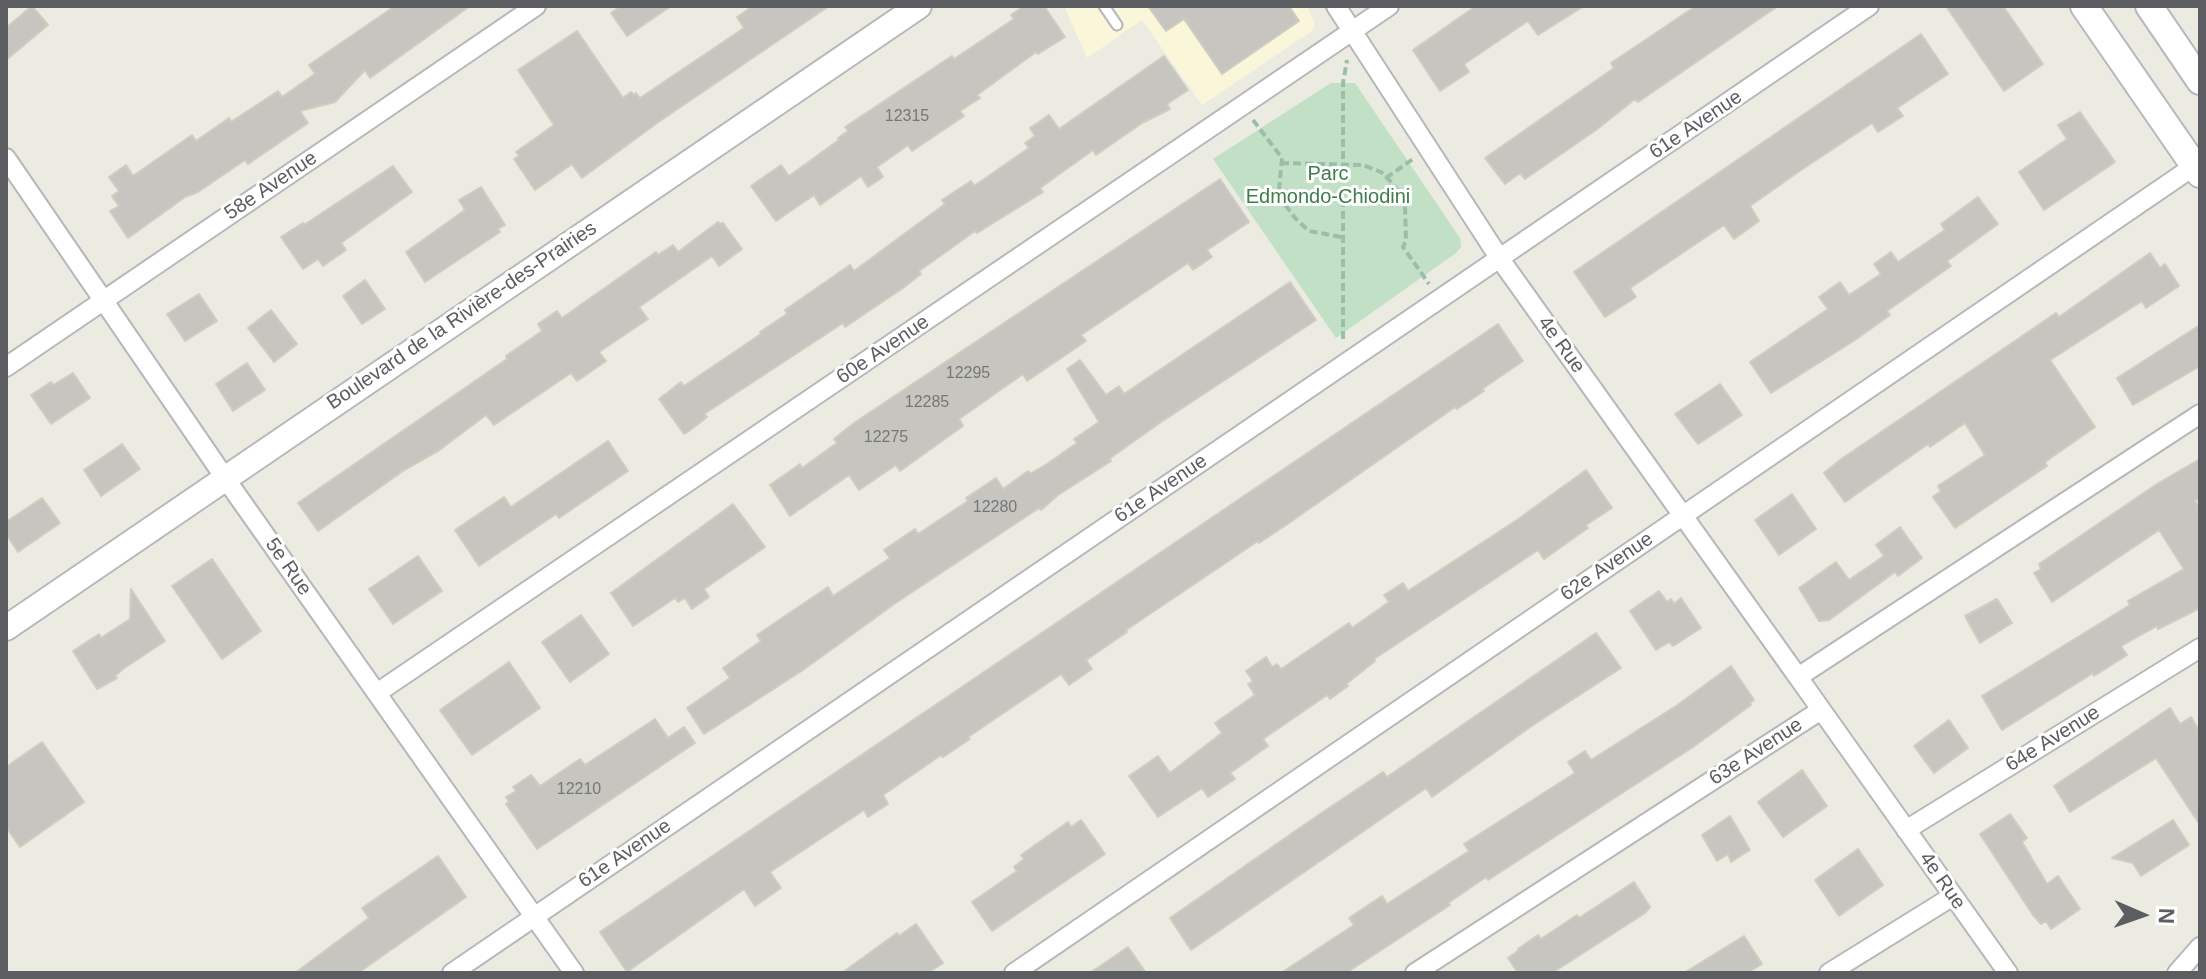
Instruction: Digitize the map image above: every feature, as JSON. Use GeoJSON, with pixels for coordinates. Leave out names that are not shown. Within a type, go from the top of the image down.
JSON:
{"type":"FeatureCollection","features":[{"type":"Feature","properties":{"kind":"main road"},"geometry":{"type":"LineString","coordinates":[[2084,6],[2198,167]]}},
{"type":"Feature","properties":{"kind":"main road"},"geometry":{"type":"LineString","coordinates":[[2149,6],[2200,81]]}},
{"type":"Feature","properties":{"kind":"street","name":"58e Avenue"},"geometry":{"type":"LineString","coordinates":[[6,367],[536,6]]}},
{"type":"Feature","properties":{"kind":"street","name":"Boulevard de la Rivière-des-Prairies"},"geometry":{"type":"LineString","coordinates":[[6,628],[919,6]]}},
{"type":"Feature","properties":{"kind":"street","name":"4e Rue"},"geometry":{"type":"LineString","coordinates":[[1336,6],[1500,259],[1798,677]]}},
{"type":"Feature","properties":{"kind":"street","name":"60e Avenue"},"geometry":{"type":"LineString","coordinates":[[377,693],[1389,6]]}},
{"type":"Feature","properties":{"kind":"street","name":"61e Avenue"},"geometry":{"type":"LineString","coordinates":[[452,973],[1869,6]]}},
{"type":"Feature","properties":{"kind":"street","name":"5e Rue"},"geometry":{"type":"LineString","coordinates":[[6,158],[225,478],[574,973]]}},
{"type":"Feature","properties":{"kind":"street","name":"62e Avenue"},"geometry":{"type":"LineString","coordinates":[[1014,973],[2198,167]]}},
{"type":"Feature","properties":{"kind":"street"},"geometry":{"type":"LineString","coordinates":[[1798,677],[2200,414]]}},
{"type":"Feature","properties":{"kind":"street","name":"64e Avenue"},"geometry":{"type":"LineString","coordinates":[[1906,830],[2200,648]]}},
{"type":"Feature","properties":{"kind":"street","name":"63e Avenue"},"geometry":{"type":"LineString","coordinates":[[1415,973],[1821,710],[1798,677]]}},
{"type":"Feature","properties":{"kind":"street","name":"4e Rue"},"geometry":{"type":"LineString","coordinates":[[1821,710],[2008,973]]}},
{"type":"Feature","properties":{"kind":"street"},"geometry":{"type":"LineString","coordinates":[[1829,973],[1953,896]]}},
{"type":"Feature","properties":{"kind":"street"},"geometry":{"type":"LineString","coordinates":[[2177,973],[2200,947]]}},
{"type":"Feature","properties":{"kind":"lane"},"geometry":{"type":"LineString","coordinates":[[1104,6],[1117,25]]}},
{"type":"Feature","properties":{"kind":"path"},"geometry":{"type":"LineString","coordinates":[[1343,365],[1343,83],[1353,31]]}},
{"type":"Feature","properties":{"kind":"path"},"geometry":{"type":"LineString","coordinates":[[1242,106],[1282,158],[1279,189],[1295,218],[1309,231],[1341,237]]}},
{"type":"Feature","properties":{"kind":"path"},"geometry":{"type":"LineString","coordinates":[[1281,163],[1342,163],[1363,165],[1381,172],[1405,205],[1406,240],[1403,247],[1440,299]]}},
{"type":"Feature","properties":{"kind":"path"},"geometry":{"type":"LineString","coordinates":[[1386,178],[1406,164]]}},
{"type":"Feature","properties":{"kind":"shaded area"},"geometry":{"type":"Polygon","coordinates":[[[1064,6],[1307,6],[1315,24],[1312,31],[1202,105],[1142,20],[1087,58],[1064,6]]]}},
{"type":"Feature","properties":{"kind":"green space","name":"Parc Edmondo-Chiodini"},"geometry":{"type":"Polygon","coordinates":[[[1331,83],[1355,83],[1460,238],[1461,247],[1336,338],[1213,159],[1331,83]]]}},
{"type":"Feature","properties":{"kind":"building"},"geometry":{"type":"Polygon","coordinates":[[[32,6],[48,25],[6,60],[6,28],[32,6]]]}},
{"type":"Feature","properties":{"kind":"building"},"geometry":{"type":"Polygon","coordinates":[[[395,6],[470,6],[370,78],[365,70],[335,102],[300,111],[308,123],[248,164],[245,160],[198,192],[185,197],[128,238],[110,211],[119,206],[112,196],[119,191],[109,177],[126,165],[133,176],[192,135],[196,141],[229,118],[231,122],[278,91],[282,97],[315,74],[309,65],[395,6]]]}},
{"type":"Feature","properties":{"kind":"building"},"geometry":{"type":"Polygon","coordinates":[[[621,6],[671,6],[627,36],[611,13],[621,6]]]}},
{"type":"Feature","properties":{"kind":"building"},"geometry":{"type":"Polygon","coordinates":[[[753,6],[829,6],[582,178],[572,164],[535,190],[514,159],[519,156],[516,152],[554,125],[518,70],[577,31],[623,98],[631,92],[640,98],[744,28],[737,17],[753,6]]]}},
{"type":"Feature","properties":{"kind":"building"},"geometry":{"type":"Polygon","coordinates":[[[1024,6],[1044,6],[1065,37],[1038,54],[1036,52],[977,95],[980,98],[960,111],[964,116],[912,151],[908,145],[877,167],[883,177],[868,187],[861,176],[820,205],[814,195],[776,221],[751,186],[781,165],[789,176],[839,140],[848,131],[845,127],[1014,19],[1011,15],[1024,6]]]}},
{"type":"Feature","properties":{"kind":"building"},"geometry":{"type":"Polygon","coordinates":[[[1148,6],[1289,6],[1299,21],[1222,74],[1184,19],[1166,31],[1148,6]]]}},
{"type":"Feature","properties":{"kind":"building"},"geometry":{"type":"Polygon","coordinates":[[[1476,6],[1584,6],[1538,35],[1528,21],[1464,64],[1469,72],[1440,91],[1413,50],[1476,6]]]}},
{"type":"Feature","properties":{"kind":"building"},"geometry":{"type":"Polygon","coordinates":[[[1696,6],[1778,6],[1638,102],[1635,99],[1525,179],[1520,173],[1505,184],[1485,158],[1614,68],[1611,63],[1696,6]]]}},
{"type":"Feature","properties":{"kind":"building"},"geometry":{"type":"Polygon","coordinates":[[[1946,6],[2003,6],[2043,64],[2004,91],[1946,6]]]}},
{"type":"Feature","properties":{"kind":"building"},"geometry":{"type":"Polygon","coordinates":[[[1921,34],[1948,74],[1897,108],[1903,116],[1878,132],[1872,123],[1801,170],[1750,206],[1759,221],[1734,239],[1724,225],[1630,288],[1636,297],[1605,317],[1574,272],[1921,34]]]}},
{"type":"Feature","properties":{"kind":"building"},"geometry":{"type":"Polygon","coordinates":[[[1164,56],[1188,90],[1167,104],[1170,109],[1142,123],[1096,155],[1093,150],[1040,188],[1043,192],[977,233],[975,231],[919,271],[921,274],[903,288],[845,327],[843,323],[704,414],[707,417],[684,434],[659,399],[681,382],[684,386],[761,334],[787,314],[785,310],[850,265],[854,271],[945,204],[942,200],[971,181],[974,186],[1029,148],[1025,143],[1035,136],[1030,128],[1049,115],[1059,129],[1164,56]]]}},
{"type":"Feature","properties":{"kind":"building"},"geometry":{"type":"Polygon","coordinates":[[[2080,112],[2115,162],[2044,210],[2019,172],[2067,139],[2058,125],[2080,112]]]}},
{"type":"Feature","properties":{"kind":"building"},"geometry":{"type":"Polygon","coordinates":[[[393,166],[412,192],[341,243],[346,250],[323,266],[318,259],[303,269],[281,237],[393,166]]]}},
{"type":"Feature","properties":{"kind":"building"},"geometry":{"type":"Polygon","coordinates":[[[1220,179],[1249,222],[1207,250],[1212,257],[1193,270],[1188,263],[1081,335],[1086,341],[1027,381],[1023,374],[959,419],[963,426],[900,471],[896,465],[859,490],[849,475],[790,516],[770,485],[800,464],[802,468],[837,443],[834,439],[854,423],[1220,179]]]}},
{"type":"Feature","properties":{"kind":"building"},"geometry":{"type":"Polygon","coordinates":[[[481,187],[505,225],[498,229],[500,232],[425,282],[406,252],[465,210],[459,200],[481,187]]]}},
{"type":"Feature","properties":{"kind":"building"},"geometry":{"type":"Polygon","coordinates":[[[1978,197],[1998,224],[1947,261],[1951,266],[1887,311],[1890,315],[1771,393],[1750,362],[1828,309],[1819,297],[1840,282],[1849,295],[1881,274],[1874,264],[1891,252],[1898,262],[1945,230],[1941,224],[1978,197]]]}},
{"type":"Feature","properties":{"kind":"building"},"geometry":{"type":"Polygon","coordinates":[[[718,222],[723,223],[742,249],[719,266],[712,256],[639,307],[648,319],[599,352],[606,361],[577,381],[571,373],[494,425],[486,415],[318,531],[298,503],[507,359],[506,356],[542,331],[538,324],[557,311],[562,318],[656,252],[658,255],[673,245],[678,252],[718,222]]]}},
{"type":"Feature","properties":{"kind":"building"},"geometry":{"type":"Polygon","coordinates":[[[2150,253],[2160,268],[2165,264],[2179,286],[2146,308],[2142,301],[2050,360],[2095,427],[2045,462],[2047,466],[1955,528],[1933,497],[1941,491],[1938,486],[1985,455],[1965,423],[1930,447],[1928,444],[1845,502],[1824,473],[2056,313],[2059,317],[2150,253]]]}},
{"type":"Feature","properties":{"kind":"building"},"geometry":{"type":"Polygon","coordinates":[[[365,280],[385,309],[362,324],[343,296],[365,280]]]}},
{"type":"Feature","properties":{"kind":"building"},"geometry":{"type":"Polygon","coordinates":[[[1290,282],[1316,320],[1161,422],[1041,510],[1039,508],[897,602],[803,670],[704,734],[687,708],[730,678],[723,668],[761,641],[757,635],[828,587],[833,596],[890,558],[884,550],[915,529],[918,534],[996,478],[1003,489],[1028,471],[1030,474],[1047,464],[1077,443],[1074,439],[1099,422],[1067,369],[1080,360],[1106,395],[1119,386],[1124,394],[1290,282]]]}},
{"type":"Feature","properties":{"kind":"building"},"geometry":{"type":"Polygon","coordinates":[[[199,294],[217,321],[185,341],[167,314],[199,294]]]}},
{"type":"Feature","properties":{"kind":"building"},"geometry":{"type":"Polygon","coordinates":[[[271,310],[297,344],[274,362],[248,328],[271,310]]]}},
{"type":"Feature","properties":{"kind":"building"},"geometry":{"type":"Polygon","coordinates":[[[1498,324],[1523,361],[1482,389],[1484,391],[1457,409],[1455,407],[1286,525],[1126,630],[1086,660],[1092,669],[1069,685],[1061,674],[968,737],[970,739],[883,795],[888,804],[868,817],[864,810],[770,872],[781,888],[755,906],[744,889],[627,972],[600,932],[1498,324]]]}},
{"type":"Feature","properties":{"kind":"building"},"geometry":{"type":"Polygon","coordinates":[[[2200,325],[2200,366],[2133,405],[2117,378],[2200,325]]]}},
{"type":"Feature","properties":{"kind":"building"},"geometry":{"type":"Polygon","coordinates":[[[247,363],[265,390],[233,411],[216,384],[247,363]]]}},
{"type":"Feature","properties":{"kind":"building"},"geometry":{"type":"Polygon","coordinates":[[[73,373],[90,398],[51,424],[31,395],[73,373]]]}},
{"type":"Feature","properties":{"kind":"building"},"geometry":{"type":"Polygon","coordinates":[[[1720,384],[1742,415],[1698,444],[1675,414],[1720,384]]]}},
{"type":"Feature","properties":{"kind":"building"},"geometry":{"type":"Polygon","coordinates":[[[608,441],[628,471],[559,518],[556,514],[479,566],[455,530],[504,497],[511,507],[608,441]]]}},
{"type":"Feature","properties":{"kind":"building"},"geometry":{"type":"Polygon","coordinates":[[[122,444],[140,469],[101,496],[84,470],[122,444]]]}},
{"type":"Feature","properties":{"kind":"building"},"geometry":{"type":"Polygon","coordinates":[[[2200,459],[2200,498],[2195,501],[2200,508],[2200,608],[2158,629],[2157,626],[2121,646],[2127,655],[2002,730],[1982,696],[2130,605],[2128,601],[2184,569],[2159,530],[2052,602],[2034,573],[2041,569],[2039,564],[2157,484],[2200,459]]]}},
{"type":"Feature","properties":{"kind":"building"},"geometry":{"type":"Polygon","coordinates":[[[1586,470],[1612,508],[1586,525],[1588,528],[1544,559],[1538,550],[1374,659],[1346,684],[1348,686],[1330,699],[1327,695],[1263,739],[1268,746],[1230,773],[1235,779],[1208,797],[1202,788],[1158,817],[1129,776],[1158,756],[1170,773],[1222,733],[1215,723],[1255,695],[1248,684],[1253,681],[1246,671],[1266,657],[1272,667],[1277,664],[1281,669],[1349,623],[1352,628],[1389,602],[1384,595],[1403,583],[1408,591],[1517,520],[1586,470]]]}},
{"type":"Feature","properties":{"kind":"building"},"geometry":{"type":"Polygon","coordinates":[[[1792,494],[1816,529],[1779,555],[1755,520],[1792,494]]]}},
{"type":"Feature","properties":{"kind":"building"},"geometry":{"type":"Polygon","coordinates":[[[42,498],[60,523],[18,552],[6,534],[6,522],[42,498]]]}},
{"type":"Feature","properties":{"kind":"building"},"geometry":{"type":"Polygon","coordinates":[[[733,504],[765,547],[704,589],[709,597],[692,609],[685,598],[678,602],[675,598],[633,626],[611,593],[733,504]]]}},
{"type":"Feature","properties":{"kind":"building"},"geometry":{"type":"Polygon","coordinates":[[[1900,527],[1922,558],[1898,576],[1895,572],[1829,620],[1819,621],[1799,588],[1836,562],[1849,580],[1884,556],[1876,545],[1900,527]]]}},
{"type":"Feature","properties":{"kind":"building"},"geometry":{"type":"Polygon","coordinates":[[[418,556],[442,591],[393,624],[369,589],[418,556]]]}},
{"type":"Feature","properties":{"kind":"building"},"geometry":{"type":"Polygon","coordinates":[[[212,559],[261,631],[222,659],[172,586],[212,559]]]}},
{"type":"Feature","properties":{"kind":"building"},"geometry":{"type":"Polygon","coordinates":[[[131,589],[165,641],[123,669],[115,676],[117,678],[97,689],[73,651],[130,619],[131,589]]]}},
{"type":"Feature","properties":{"kind":"building"},"geometry":{"type":"Polygon","coordinates":[[[1659,591],[1667,602],[1671,599],[1674,604],[1681,598],[1701,628],[1673,646],[1669,642],[1656,650],[1630,611],[1659,591]]]}},
{"type":"Feature","properties":{"kind":"building"},"geometry":{"type":"Polygon","coordinates":[[[1997,599],[2012,623],[1980,643],[1965,616],[1997,599]]]}},
{"type":"Feature","properties":{"kind":"building"},"geometry":{"type":"Polygon","coordinates":[[[581,615],[609,654],[570,682],[542,642],[581,615]]]}},
{"type":"Feature","properties":{"kind":"building"},"geometry":{"type":"Polygon","coordinates":[[[1596,633],[1621,668],[1533,725],[1432,797],[1426,788],[1191,950],[1170,918],[1383,772],[1387,777],[1596,633]]]}},
{"type":"Feature","properties":{"kind":"building"},"geometry":{"type":"Polygon","coordinates":[[[509,662],[540,708],[472,755],[440,710],[509,662]]]}},
{"type":"Feature","properties":{"kind":"building"},"geometry":{"type":"Polygon","coordinates":[[[1731,666],[1754,700],[1693,747],[1488,880],[1486,877],[1448,903],[1450,905],[1346,973],[1281,973],[1354,925],[1349,918],[1382,896],[1387,904],[1469,851],[1464,844],[1575,773],[1568,762],[1585,751],[1591,760],[1676,706],[1731,666]]]}},
{"type":"Feature","properties":{"kind":"building"},"geometry":{"type":"Polygon","coordinates":[[[2170,708],[2180,724],[2191,717],[2200,732],[2200,825],[2156,758],[2070,812],[2054,786],[2170,708]]]}},
{"type":"Feature","properties":{"kind":"building"},"geometry":{"type":"Polygon","coordinates":[[[655,719],[668,738],[684,727],[695,743],[537,849],[506,804],[509,802],[506,797],[516,791],[513,787],[531,775],[540,786],[580,759],[585,765],[655,719]]]}},
{"type":"Feature","properties":{"kind":"building"},"geometry":{"type":"Polygon","coordinates":[[[1949,720],[1968,748],[1934,773],[1914,746],[1949,720]]]}},
{"type":"Feature","properties":{"kind":"building"},"geometry":{"type":"Polygon","coordinates":[[[42,742],[84,802],[20,847],[6,827],[6,767],[42,742]]]}},
{"type":"Feature","properties":{"kind":"building"},"geometry":{"type":"Polygon","coordinates":[[[1802,770],[1827,806],[1783,837],[1758,802],[1802,770]]]}},
{"type":"Feature","properties":{"kind":"building"},"geometry":{"type":"Polygon","coordinates":[[[2010,814],[2027,838],[2022,842],[2047,884],[2058,876],[2080,909],[2051,929],[2046,921],[2041,924],[2033,915],[1980,834],[2010,814]]]}},
{"type":"Feature","properties":{"kind":"building"},"geometry":{"type":"Polygon","coordinates":[[[1730,816],[1750,850],[1731,862],[1728,854],[1717,861],[1702,835],[1730,816]]]}},
{"type":"Feature","properties":{"kind":"building"},"geometry":{"type":"Polygon","coordinates":[[[1081,820],[1105,854],[992,931],[972,902],[1017,871],[1014,867],[1024,859],[1021,855],[1068,822],[1071,827],[1081,820]]]}},
{"type":"Feature","properties":{"kind":"building"},"geometry":{"type":"Polygon","coordinates":[[[2173,820],[2189,845],[2141,876],[2133,863],[2112,858],[2173,820]]]}},
{"type":"Feature","properties":{"kind":"building"},"geometry":{"type":"Polygon","coordinates":[[[1858,849],[1883,885],[1839,916],[1815,880],[1858,849]]]}},
{"type":"Feature","properties":{"kind":"building"},"geometry":{"type":"Polygon","coordinates":[[[438,856],[466,897],[358,973],[295,973],[369,918],[362,908],[438,856]]]}},
{"type":"Feature","properties":{"kind":"building"},"geometry":{"type":"Polygon","coordinates":[[[1634,882],[1650,907],[1645,913],[1552,973],[1518,973],[1508,958],[1518,949],[1538,935],[1541,939],[1577,915],[1579,918],[1634,882]]]}},
{"type":"Feature","properties":{"kind":"building"},"geometry":{"type":"Polygon","coordinates":[[[916,924],[943,963],[928,973],[842,973],[897,933],[899,936],[916,924]]]}},
{"type":"Feature","properties":{"kind":"building"},"geometry":{"type":"Polygon","coordinates":[[[1744,936],[1762,964],[1747,973],[1684,973],[1744,936]]]}},
{"type":"Feature","properties":{"kind":"building"},"geometry":{"type":"Polygon","coordinates":[[[1128,947],[1146,973],[1090,973],[1128,947]]]}}]}
